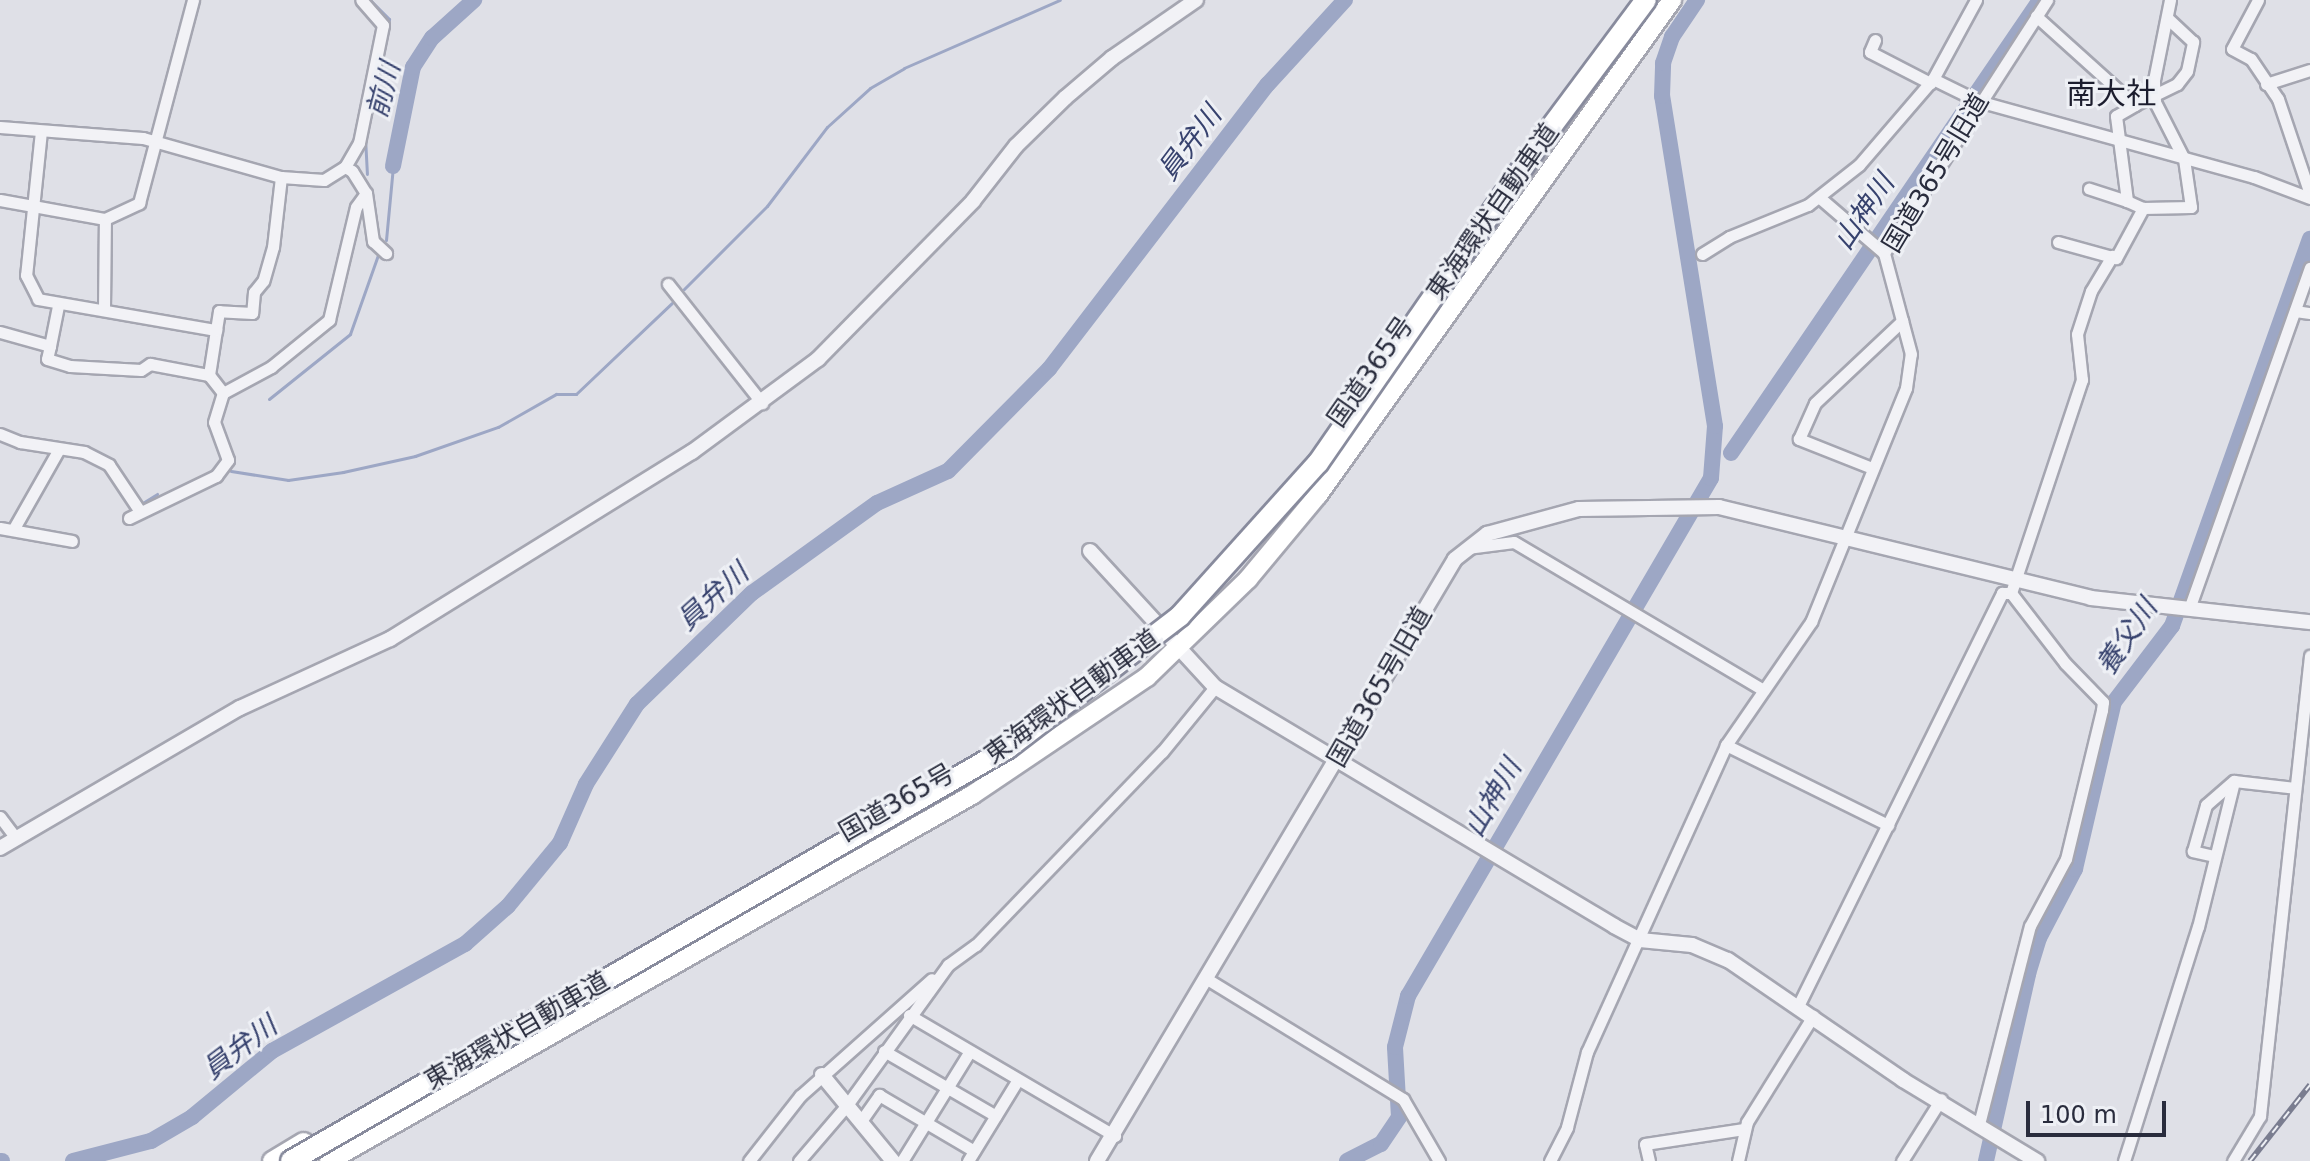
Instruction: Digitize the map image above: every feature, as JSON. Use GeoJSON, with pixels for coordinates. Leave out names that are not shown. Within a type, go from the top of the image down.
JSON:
{"type":"FeatureCollection","features":[{"type":"Feature","properties":{"kind":"highway","name":"国道365号"},"geometry":{"type":"LineString","coordinates":[[272,1161],[944,776],[1059,703],[1156,625],[1219,566],[1299,474],[1635,0]]}},
{"type":"Feature","properties":{"kind":"highway","name":"東海環状自動車道"},"geometry":{"type":"LineString","coordinates":[[291,1161],[1008,748],[1168,627],[1224,572],[1318,463],[1540,142],[1646,0]]}},
{"type":"Feature","properties":{"kind":"highway","name":"国道365号"},"geometry":{"type":"LineString","coordinates":[[329,1161],[972,795],[1095,716],[1178,649],[1248,579],[1352,450],[1672,0]]}},
{"type":"Feature","properties":{"kind":"street"},"geometry":{"type":"LineString","coordinates":[[0,200],[29,209],[105,219],[139,203],[152,140],[193,0]]}},
{"type":"Feature","properties":{"kind":"street"},"geometry":{"type":"LineString","coordinates":[[0,127],[152,140],[281,177],[324,180],[345,167],[359,143],[383,25],[361,0]]}},
{"type":"Feature","properties":{"kind":"street"},"geometry":{"type":"LineString","coordinates":[[0,848],[240,708],[403,631],[634,491],[762,403],[874,305],[1065,98],[1112,58],[1196,0]]}},
{"type":"Feature","properties":{"kind":"street"},"geometry":{"type":"LineString","coordinates":[[1702,254],[1729,237],[1820,198],[1867,158],[1931,81],[1976,0]]}},
{"type":"Feature","properties":{"kind":"street","name":"国道365号旧道"},"geometry":{"type":"LineString","coordinates":[[1550,1161],[1567,1127],[1587,1052],[1726,745],[1811,622],[1909,376],[1911,354],[1877,249],[1973,99],[2047,0]]}},
{"type":"Feature","properties":{"kind":"street"},"geometry":{"type":"LineString","coordinates":[[2089,189],[2143,208],[2191,207],[2184,159],[2155,95],[2170,0]]}},
{"type":"Feature","properties":{"kind":"street"},"geometry":{"type":"LineString","coordinates":[[2258,0],[2232,49],[2251,59],[2288,124],[2310,196]]}},
{"type":"Feature","properties":{"kind":"street"},"geometry":{"type":"LineString","coordinates":[[2036,16],[2134,105]]}},
{"type":"Feature","properties":{"kind":"street"},"geometry":{"type":"LineString","coordinates":[[2127,201],[2116,116],[2177,84],[2187,71],[2193,42],[2167,18]]}},
{"type":"Feature","properties":{"kind":"street"},"geometry":{"type":"LineString","coordinates":[[1875,40],[1870,52],[1973,99],[2310,196]]}},
{"type":"Feature","properties":{"kind":"street"},"geometry":{"type":"LineString","coordinates":[[2266,84],[2310,70]]}},
{"type":"Feature","properties":{"kind":"street"},"geometry":{"type":"LineString","coordinates":[[41,131],[29,209],[26,275],[38,299],[58,306],[66,302],[216,330]]}},
{"type":"Feature","properties":{"kind":"street"},"geometry":{"type":"LineString","coordinates":[[345,167],[356,175],[366,193],[373,241],[386,253]]}},
{"type":"Feature","properties":{"kind":"street"},"geometry":{"type":"LineString","coordinates":[[209,375],[219,311],[252,313],[254,292],[263,281],[273,247],[281,177]]}},
{"type":"Feature","properties":{"kind":"street"},"geometry":{"type":"LineString","coordinates":[[0,434],[84,452],[109,465],[134,514],[216,476],[228,460],[214,422],[223,393],[271,367],[329,320],[356,207],[366,193]]}},
{"type":"Feature","properties":{"kind":"street"},"geometry":{"type":"LineString","coordinates":[[1820,198],[1877,249]]}},
{"type":"Feature","properties":{"kind":"street"},"geometry":{"type":"LineString","coordinates":[[2058,242],[2116,258],[2143,208]]}},
{"type":"Feature","properties":{"kind":"street"},"geometry":{"type":"LineString","coordinates":[[104,309],[105,219]]}},
{"type":"Feature","properties":{"kind":"street"},"geometry":{"type":"LineString","coordinates":[[1798,1006],[2002,593],[2012,587],[2082,380],[2077,334],[2091,291],[2112,256]]}},
{"type":"Feature","properties":{"kind":"street"},"geometry":{"type":"LineString","coordinates":[[2181,608],[2310,268]]}},
{"type":"Feature","properties":{"kind":"street"},"geometry":{"type":"LineString","coordinates":[[668,284],[762,403]]}},
{"type":"Feature","properties":{"kind":"street"},"geometry":{"type":"LineString","coordinates":[[58,306],[47,359],[70,366],[141,370],[150,364],[209,375],[223,393]]}},
{"type":"Feature","properties":{"kind":"street"},"geometry":{"type":"LineString","coordinates":[[2295,311],[2310,313]]}},
{"type":"Feature","properties":{"kind":"street"},"geometry":{"type":"LineString","coordinates":[[1872,468],[1799,439],[1815,403],[1902,321]]}},
{"type":"Feature","properties":{"kind":"street"},"geometry":{"type":"LineString","coordinates":[[0,332],[50,346]]}},
{"type":"Feature","properties":{"kind":"street"},"geometry":{"type":"LineString","coordinates":[[59,449],[5,531],[72,541]]}},
{"type":"Feature","properties":{"kind":"street","name":"国道365号旧道"},"geometry":{"type":"LineString","coordinates":[[1097,1161],[1115,1136],[1455,559],[1467,548],[1487,534],[1543,516],[1607,508],[1719,507],[1842,538]]}},
{"type":"Feature","properties":{"kind":"street"},"geometry":{"type":"LineString","coordinates":[[1842,538],[2012,587],[2310,622]]}},
{"type":"Feature","properties":{"kind":"street"},"geometry":{"type":"LineString","coordinates":[[1467,548],[1514,542],[1763,690]]}},
{"type":"Feature","properties":{"kind":"street"},"geometry":{"type":"LineString","coordinates":[[1090,551],[1215,687],[1640,940],[1692,945],[1716,954],[1813,1016],[1903,1080],[1941,1099],[2037,1161]]}},
{"type":"Feature","properties":{"kind":"street"},"geometry":{"type":"LineString","coordinates":[[1981,1126],[2030,926],[2066,859],[2103,702],[2065,663],[2012,587]]}},
{"type":"Feature","properties":{"kind":"street"},"geometry":{"type":"LineString","coordinates":[[2233,1161],[2260,1116],[2310,656]]}},
{"type":"Feature","properties":{"kind":"street"},"geometry":{"type":"LineString","coordinates":[[749,1161],[822,1075],[948,965],[976,945],[1144,770],[1215,687]]}},
{"type":"Feature","properties":{"kind":"street"},"geometry":{"type":"LineString","coordinates":[[1726,745],[1888,825]]}},
{"type":"Feature","properties":{"kind":"street"},"geometry":{"type":"LineString","coordinates":[[2214,856],[2193,851],[2206,805],[2234,781],[2295,788]]}},
{"type":"Feature","properties":{"kind":"street"},"geometry":{"type":"LineString","coordinates":[[2124,1161],[2198,927],[2234,781]]}},
{"type":"Feature","properties":{"kind":"street"},"geometry":{"type":"LineString","coordinates":[[0,817],[16,838]]}},
{"type":"Feature","properties":{"kind":"street"},"geometry":{"type":"LineString","coordinates":[[799,1161],[847,1105],[948,965]]}},
{"type":"Feature","properties":{"kind":"street"},"geometry":{"type":"LineString","coordinates":[[1207,979],[1398,1096],[1439,1161]]}},
{"type":"Feature","properties":{"kind":"street"},"geometry":{"type":"LineString","coordinates":[[909,1015],[968,1054],[1115,1136]]}},
{"type":"Feature","properties":{"kind":"street"},"geometry":{"type":"LineString","coordinates":[[1738,1161],[1744,1129],[1813,1016]]}},
{"type":"Feature","properties":{"kind":"street"},"geometry":{"type":"LineString","coordinates":[[884,1051],[996,1116]]}},
{"type":"Feature","properties":{"kind":"street"},"geometry":{"type":"LineString","coordinates":[[822,1075],[861,1121],[902,1160],[968,1054]]}},
{"type":"Feature","properties":{"kind":"street"},"geometry":{"type":"LineString","coordinates":[[861,1121],[879,1095],[926,1123],[971,1156],[1017,1081]]}},
{"type":"Feature","properties":{"kind":"street"},"geometry":{"type":"LineString","coordinates":[[1902,1161],[1941,1099]]}},
{"type":"Feature","properties":{"kind":"street"},"geometry":{"type":"LineString","coordinates":[[1649,1161],[1645,1144],[1744,1129]]}},
{"type":"Feature","properties":{"kind":"waterway"},"geometry":{"type":"LineString","coordinates":[[370,0],[389,19],[385,43]]}},
{"type":"Feature","properties":{"kind":"waterway","name":"前川"},"geometry":{"type":"LineString","coordinates":[[393,166],[413,67],[432,38],[474,0]]}},
{"type":"Feature","properties":{"kind":"waterway"},"geometry":{"type":"LineString","coordinates":[[684,289],[767,206],[827,127],[870,88],[904,68],[1060,0]]}},
{"type":"Feature","properties":{"kind":"waterway","name":"員弁川"},"geometry":{"type":"LineString","coordinates":[[73,1161],[151,1141],[192,1117],[272,1051],[465,944],[508,906],[560,843],[586,784],[637,704],[752,593],[877,503],[948,471],[1049,369],[1268,84],[1345,0]]}},
{"type":"Feature","properties":{"kind":"waterway","name":"山神川"},"geometry":{"type":"LineString","coordinates":[[1347,1161],[1381,1144],[1399,1117],[1395,1047],[1408,996],[1711,478],[1715,426],[1662,96],[1663,63],[1672,37],[1697,0]]}},
{"type":"Feature","properties":{"kind":"waterway","name":"山神川"},"geometry":{"type":"LineString","coordinates":[[1731,453],[2040,0]]}},
{"type":"Feature","properties":{"kind":"waterway"},"geometry":{"type":"LineString","coordinates":[[371,110],[379,74]]}},
{"type":"Feature","properties":{"kind":"waterway"},"geometry":{"type":"LineString","coordinates":[[365,137],[367,174]]}},
{"type":"Feature","properties":{"kind":"waterway"},"geometry":{"type":"LineString","coordinates":[[386,240],[393,166]]}},
{"type":"Feature","properties":{"kind":"waterway","name":"養父川"},"geometry":{"type":"LineString","coordinates":[[1986,1161],[2028,974],[2039,938],[2075,869],[2114,702],[2172,626],[2310,239]]}},
{"type":"Feature","properties":{"kind":"waterway"},"geometry":{"type":"LineString","coordinates":[[269,399],[350,334],[378,255]]}},
{"type":"Feature","properties":{"kind":"waterway"},"geometry":{"type":"LineString","coordinates":[[231,471],[288,480],[343,472],[415,456],[498,427],[556,394],[576,394],[672,303]]}},
{"type":"Feature","properties":{"kind":"waterway"},"geometry":{"type":"LineString","coordinates":[[89,449],[110,460]]}},
{"type":"Feature","properties":{"kind":"waterway"},"geometry":{"type":"LineString","coordinates":[[115,465],[141,504],[157,494]]}},
{"type":"Feature","properties":{"kind":"railway"},"geometry":{"type":"LineString","coordinates":[[2250,1161],[2310,1085]]}},
{"type":"Feature","properties":{"kind":"district","name":"南大社"},"geometry":{"type":"Point","coordinates":[2111,94]}}]}
